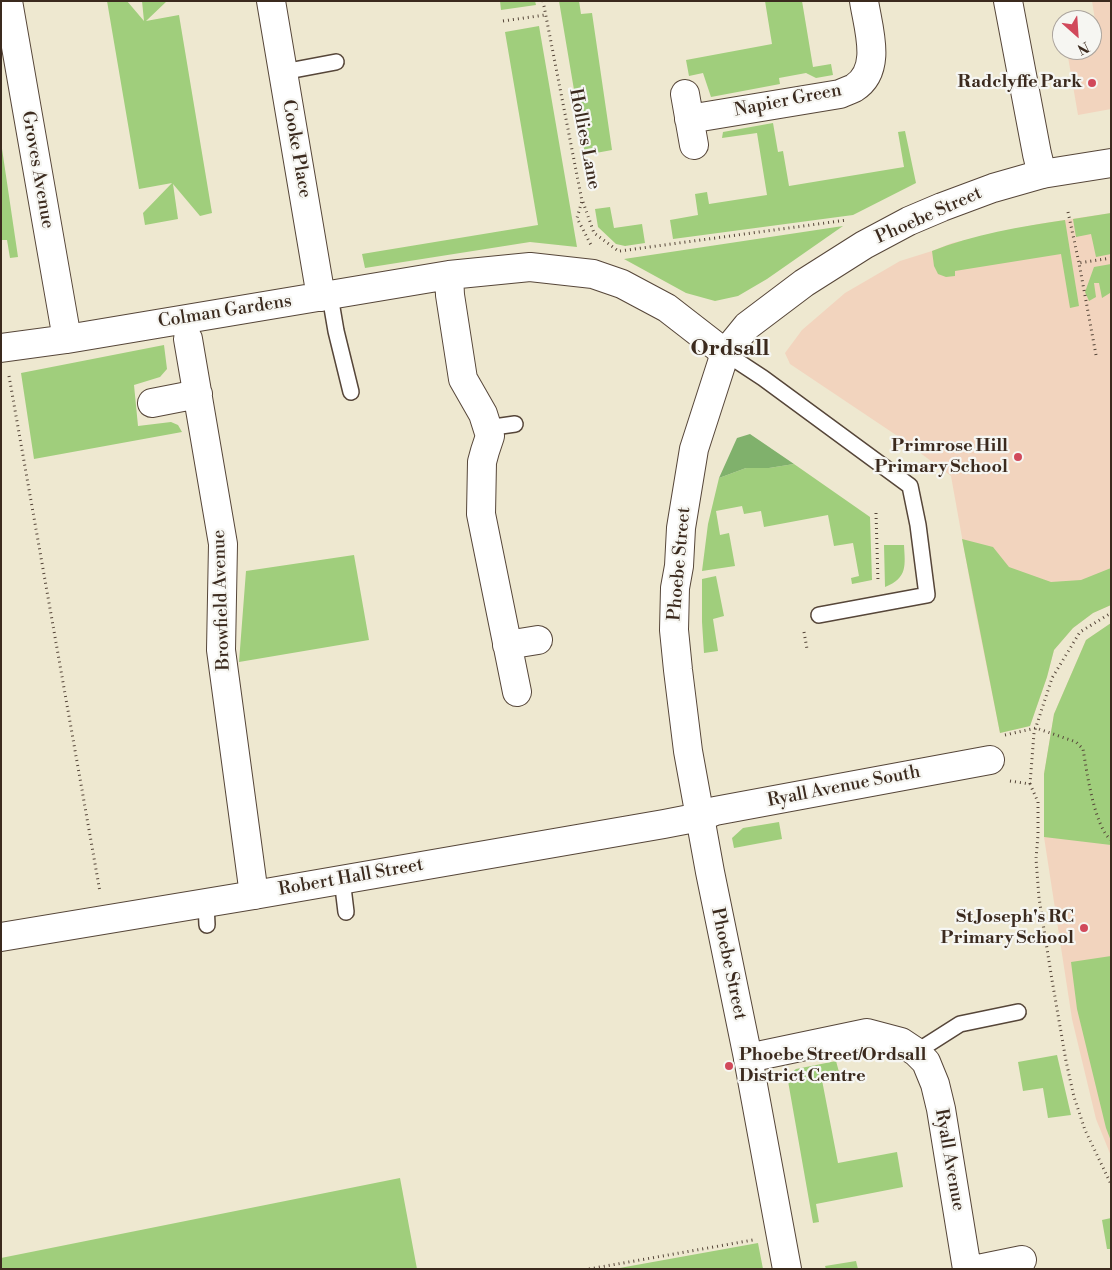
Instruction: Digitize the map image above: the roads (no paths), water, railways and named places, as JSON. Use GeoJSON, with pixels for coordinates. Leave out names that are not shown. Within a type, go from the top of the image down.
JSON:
{"type":"FeatureCollection","features":[{"type":"Feature","properties":{"kind":"street","name":"Groves Avenue"},"geometry":{"type":"LineString","coordinates":[[8,1],[67,339]]}},
{"type":"Feature","properties":{"kind":"street","name":"Cooke Place"},"geometry":{"type":"LineString","coordinates":[[271,1],[326,296]]}},
{"type":"Feature","properties":{"kind":"street","name":"Napier Green"},"geometry":{"type":"LineString","coordinates":[[689,119],[840,94],[854,88],[862,82],[868,72],[872,59],[864,1]]}},
{"type":"Feature","properties":{"kind":"street"},"geometry":{"type":"LineString","coordinates":[[1008,1],[1042,174]]}},
{"type":"Feature","properties":{"kind":"street","name":"Phoebe Street"},"geometry":{"type":"LineString","coordinates":[[787,1269],[748,1058],[710,872],[688,751],[678,670],[674,630],[675,588],[679,566],[681,528],[694,449],[725,353],[747,326],[804,283],[864,245],[909,221],[942,207],[993,188],[1042,174],[1111,163]]}},
{"type":"Feature","properties":{"kind":"street","name":"Colman Gardens"},"geometry":{"type":"LineString","coordinates":[[4,357],[67,339],[449,275],[530,267],[593,274],[622,284],[667,308],[725,353]]}},
{"type":"Feature","properties":{"kind":"street"},"geometry":{"type":"LineString","coordinates":[[449,275],[450,294],[463,379],[484,414],[490,436],[482,462],[481,514],[517,692]]}},
{"type":"Feature","properties":{"kind":"street","name":"Browfield Avenue"},"geometry":{"type":"LineString","coordinates":[[189,345],[223,544],[221,650],[254,895]]}},
{"type":"Feature","properties":{"kind":"street"},"geometry":{"type":"LineString","coordinates":[[152,403],[198,394]]}},
{"type":"Feature","properties":{"kind":"street"},"geometry":{"type":"LineString","coordinates":[[508,645],[538,640]]}},
{"type":"Feature","properties":{"kind":"street","name":"Ryall Avenue South"},"geometry":{"type":"LineString","coordinates":[[700,817],[715,811],[997,759]]}},
{"type":"Feature","properties":{"kind":"street","name":"Robert Hall Street"},"geometry":{"type":"LineString","coordinates":[[1,937],[206,914],[254,895],[700,817]]}},
{"type":"Feature","properties":{"kind":"street","name":"Ryall Avenue"},"geometry":{"type":"LineString","coordinates":[[748,1058],[868,1033],[901,1042],[916,1052],[926,1062],[935,1084],[941,1109],[967,1269]]}},
{"type":"Feature","properties":{"kind":"street"},"geometry":{"type":"LineString","coordinates":[[978,1269],[1022,1260]]}},
{"type":"Feature","properties":{"kind":"lane"},"geometry":{"type":"LineString","coordinates":[[283,72],[336,62]]}},
{"type":"Feature","properties":{"kind":"lane"},"geometry":{"type":"LineString","coordinates":[[326,296],[351,392]]}},
{"type":"Feature","properties":{"kind":"lane"},"geometry":{"type":"LineString","coordinates":[[725,353],[763,378],[910,486],[918,525],[927,595],[819,615]]}},
{"type":"Feature","properties":{"kind":"lane"},"geometry":{"type":"LineString","coordinates":[[487,428],[516,424]]}},
{"type":"Feature","properties":{"kind":"lane"},"geometry":{"type":"LineString","coordinates":[[342,879],[346,912]]}},
{"type":"Feature","properties":{"kind":"lane"},"geometry":{"type":"LineString","coordinates":[[916,1052],[960,1024],[1018,1012]]}},
{"type":"Feature","properties":{"kind":"place","name":"Radclyffe Park"},"geometry":{"type":"Point","coordinates":[1092,83]}},
{"type":"Feature","properties":{"kind":"place","name":"Primrose Hill Primary School"},"geometry":{"type":"Point","coordinates":[1018,457]}},
{"type":"Feature","properties":{"kind":"place","name":"St Joseph's RC Primary School"},"geometry":{"type":"Point","coordinates":[1084,928]}},
{"type":"Feature","properties":{"kind":"place","name":"Phoebe Street/Ordsall District Centre"},"geometry":{"type":"Point","coordinates":[729,1066]}},
{"type":"Feature","properties":{"kind":"district","name":"Ordsall"},"geometry":{"type":"Point","coordinates":[730,350]}}]}
